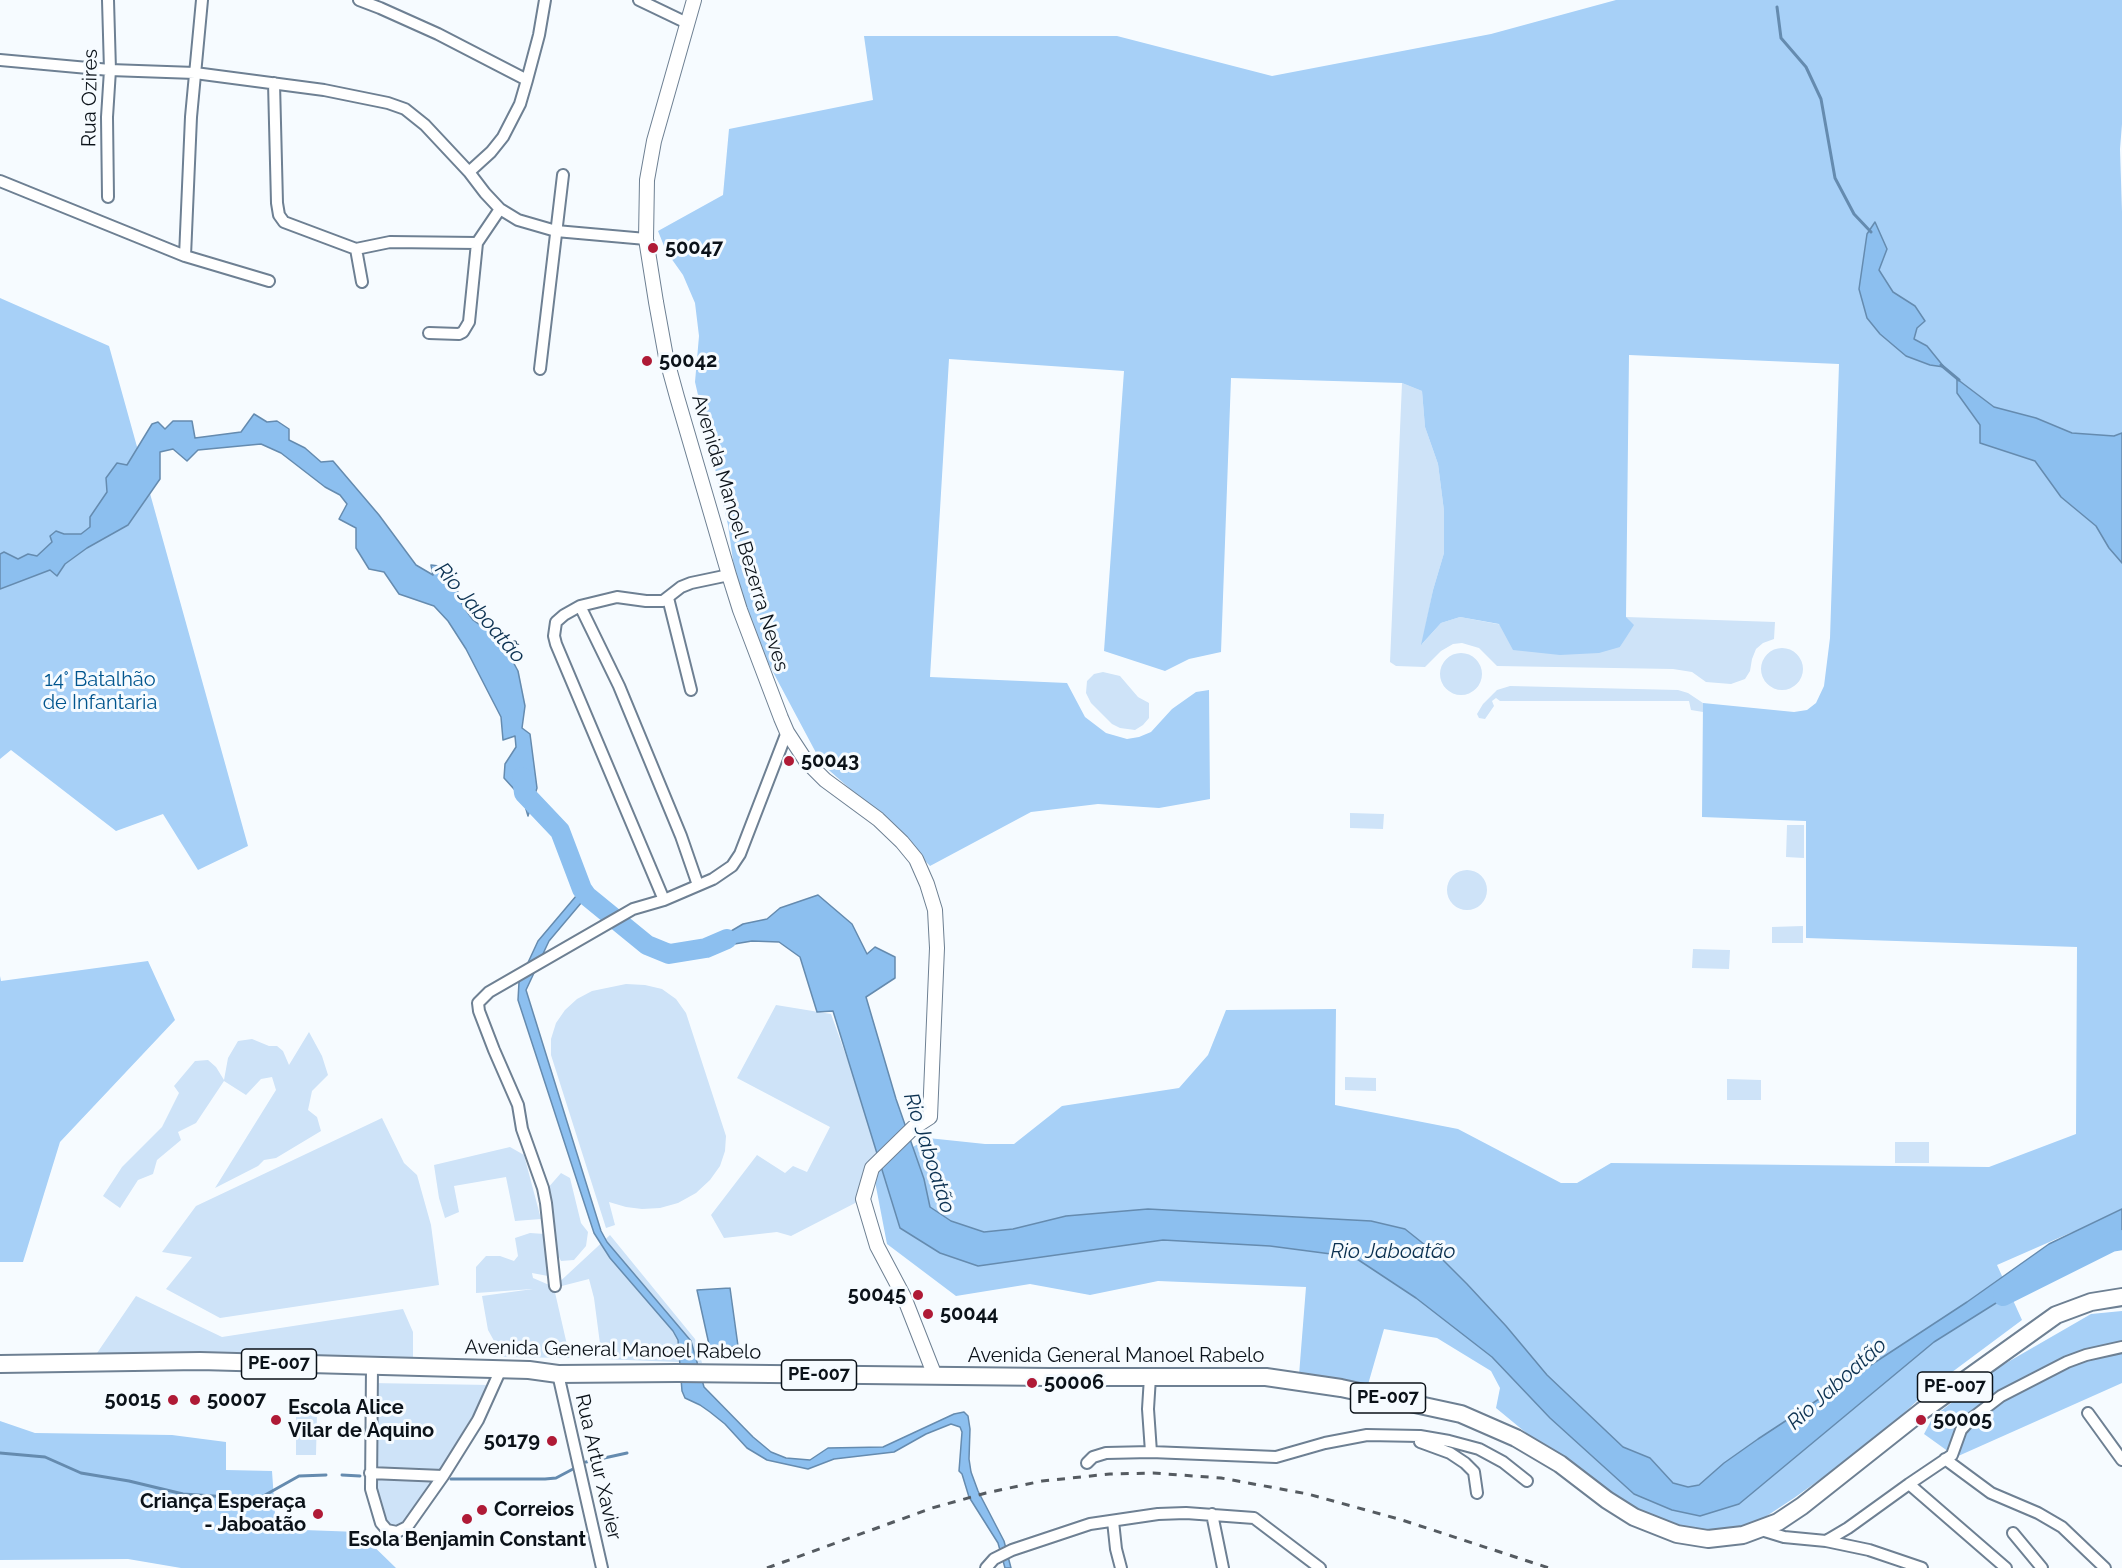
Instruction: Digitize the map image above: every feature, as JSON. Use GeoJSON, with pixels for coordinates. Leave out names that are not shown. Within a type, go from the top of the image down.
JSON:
{"type":"FeatureCollection","features":[{"type":"Feature","properties":{"kind":"main road","name":"Avenida General Manoel Rabelo"},"geometry":{"type":"LineString","coordinates":[[0,1364],[200,1361],[501,1369],[558,1374],[1266,1377],[1341,1388],[1461,1414],[1516,1438],[1560,1464],[1625,1511],[1677,1534],[1708,1539],[1743,1535],[1778,1522],[1802,1506],[1931,1405],[2056,1315],[2091,1302],[2122,1297]]}},
{"type":"Feature","properties":{"kind":"street","name":"Rua Ozires"},"geometry":{"type":"LineString","coordinates":[[108,0],[110,70],[107,128],[108,197]]}},
{"type":"Feature","properties":{"kind":"street"},"geometry":{"type":"LineString","coordinates":[[185,256],[195,73],[202,0]]}},
{"type":"Feature","properties":{"kind":"street"},"geometry":{"type":"LineString","coordinates":[[359,0],[382,4],[527,80]]}},
{"type":"Feature","properties":{"kind":"street"},"geometry":{"type":"LineString","coordinates":[[469,172],[491,152],[503,137],[520,104],[545,0]]}},
{"type":"Feature","properties":{"kind":"street"},"geometry":{"type":"LineString","coordinates":[[639,0],[687,23]]}},
{"type":"Feature","properties":{"kind":"street","name":"Avenida Manoel Bezerra Neves"},"geometry":{"type":"LineString","coordinates":[[694,0],[654,141],[647,180],[646,239],[666,357],[740,610],[787,732],[806,761],[825,780],[878,819],[902,842],[916,859],[935,910],[937,948],[930,1118],[913,1128],[872,1168],[863,1199],[877,1246],[904,1297],[935,1376]]}},
{"type":"Feature","properties":{"kind":"street"},"geometry":{"type":"LineString","coordinates":[[0,60],[110,70],[195,73],[361,97],[405,109],[425,125],[500,208],[518,220],[556,231],[646,239]]}},
{"type":"Feature","properties":{"kind":"street"},"geometry":{"type":"LineString","coordinates":[[274,83],[277,203],[279,214],[284,222],[356,249],[390,242],[477,243]]}},
{"type":"Feature","properties":{"kind":"street"},"geometry":{"type":"LineString","coordinates":[[540,369],[563,176]]}},
{"type":"Feature","properties":{"kind":"street"},"geometry":{"type":"LineString","coordinates":[[0,181],[185,256],[269,281]]}},
{"type":"Feature","properties":{"kind":"street"},"geometry":{"type":"LineString","coordinates":[[429,333],[459,334],[469,322],[477,243],[500,208]]}},
{"type":"Feature","properties":{"kind":"street"},"geometry":{"type":"LineString","coordinates":[[356,249],[362,282]]}},
{"type":"Feature","properties":{"kind":"street"},"geometry":{"type":"LineString","coordinates":[[664,900],[556,644],[554,636],[556,622],[580,606],[617,597],[663,601],[681,587],[729,574]]}},
{"type":"Feature","properties":{"kind":"street"},"geometry":{"type":"LineString","coordinates":[[668,598],[692,690]]}},
{"type":"Feature","properties":{"kind":"street"},"geometry":{"type":"LineString","coordinates":[[580,606],[616,678],[677,825],[698,885]]}},
{"type":"Feature","properties":{"kind":"street"},"geometry":{"type":"LineString","coordinates":[[555,1286],[543,1188],[522,1129],[518,1105],[479,1011],[478,1003],[489,992],[633,909],[664,900],[724,873],[732,866],[740,854],[787,732]]}},
{"type":"Feature","properties":{"kind":"street"},"geometry":{"type":"LineString","coordinates":[[1826,1541],[1954,1453],[1959,1434],[1971,1419],[2001,1396],[2067,1362],[2122,1347]]}},
{"type":"Feature","properties":{"kind":"street"},"geometry":{"type":"LineString","coordinates":[[372,1366],[371,1489],[376,1512],[385,1528],[392,1532],[400,1532],[407,1527],[443,1476],[478,1420],[501,1369]]}},
{"type":"Feature","properties":{"kind":"street","name":"Rua Artur Xavier"},"geometry":{"type":"LineString","coordinates":[[558,1374],[602,1568]]}},
{"type":"Feature","properties":{"kind":"street"},"geometry":{"type":"LineString","coordinates":[[1150,1377],[1148,1409],[1151,1452]]}},
{"type":"Feature","properties":{"kind":"street"},"geometry":{"type":"LineString","coordinates":[[2088,1413],[2122,1460]]}},
{"type":"Feature","properties":{"kind":"street"},"geometry":{"type":"LineString","coordinates":[[1087,1463],[1093,1457],[1106,1453],[1151,1452],[1276,1457],[1325,1443],[1367,1435],[1420,1436],[1449,1440],[1479,1449],[1503,1462],[1527,1481]]}},
{"type":"Feature","properties":{"kind":"street"},"geometry":{"type":"LineString","coordinates":[[1385,1435],[1433,1445],[1450,1453],[1472,1470],[1476,1477],[1477,1493]]}},
{"type":"Feature","properties":{"kind":"street"},"geometry":{"type":"LineString","coordinates":[[1946,1459],[1982,1488],[2038,1513],[2062,1527],[2105,1568]]}},
{"type":"Feature","properties":{"kind":"street"},"geometry":{"type":"LineString","coordinates":[[370,1473],[443,1476]]}},
{"type":"Feature","properties":{"kind":"street"},"geometry":{"type":"LineString","coordinates":[[1909,1484],[2006,1568]]}},
{"type":"Feature","properties":{"kind":"street"},"geometry":{"type":"LineString","coordinates":[[986,1568],[999,1556],[1012,1550],[1090,1524],[1158,1514],[1212,1514],[1254,1518],[1320,1568]]}},
{"type":"Feature","properties":{"kind":"street"},"geometry":{"type":"LineString","coordinates":[[1212,1514],[1223,1568]]}},
{"type":"Feature","properties":{"kind":"street"},"geometry":{"type":"LineString","coordinates":[[1113,1521],[1121,1568]]}},
{"type":"Feature","properties":{"kind":"street"},"geometry":{"type":"LineString","coordinates":[[1758,1529],[1784,1537],[1826,1541],[1878,1552],[1922,1568]]}},
{"type":"Feature","properties":{"kind":"street"},"geometry":{"type":"LineString","coordinates":[[2013,1533],[2042,1568]]}},
{"type":"Feature","properties":{"kind":"shaded area"},"geometry":{"type":"Polygon","coordinates":[[[1402,383],[1422,391],[1425,427],[1438,464],[1444,511],[1444,553],[1433,590],[1422,644],[1441,623],[1460,617],[1620,647],[1625,638],[1626,617],[1775,622],[1774,639],[1763,643],[1756,649],[1750,671],[1745,679],[1731,684],[1706,682],[1692,672],[1673,669],[1497,666],[1479,648],[1462,643],[1453,644],[1441,651],[1425,667],[1396,666],[1390,662],[1402,383]]]}},
{"type":"Feature","properties":{"kind":"shaded area"},"geometry":{"type":"Polygon","coordinates":[[[1782,648],[1790,649],[1797,654],[1802,661],[1802,677],[1797,684],[1790,689],[1782,690],[1774,689],[1767,684],[1762,677],[1761,669],[1762,661],[1767,654],[1774,649],[1782,648]]]}},
{"type":"Feature","properties":{"kind":"shaded area"},"geometry":{"type":"Polygon","coordinates":[[[1461,653],[1469,654],[1476,659],[1481,666],[1481,682],[1476,689],[1469,694],[1461,695],[1453,694],[1446,689],[1441,682],[1440,674],[1441,666],[1446,659],[1453,654],[1461,653]]]}},
{"type":"Feature","properties":{"kind":"shaded area"},"geometry":{"type":"Polygon","coordinates":[[[1103,672],[1120,676],[1138,697],[1149,703],[1149,718],[1143,725],[1135,730],[1120,728],[1112,724],[1091,703],[1086,693],[1087,681],[1094,674],[1103,672]]]}},
{"type":"Feature","properties":{"kind":"shaded area"},"geometry":{"type":"Polygon","coordinates":[[[1510,686],[1678,690],[1688,693],[1703,703],[1703,712],[1691,710],[1689,701],[1500,701],[1496,698],[1492,701],[1494,706],[1485,719],[1479,718],[1477,714],[1483,704],[1497,690],[1510,686]]]}},
{"type":"Feature","properties":{"kind":"shaded area"},"geometry":{"type":"Polygon","coordinates":[[[1350,813],[1384,814],[1383,829],[1350,828],[1350,813]]]}},
{"type":"Feature","properties":{"kind":"shaded area"},"geometry":{"type":"Polygon","coordinates":[[[1787,825],[1804,825],[1804,858],[1786,857],[1787,825]]]}},
{"type":"Feature","properties":{"kind":"shaded area"},"geometry":{"type":"Polygon","coordinates":[[[1467,870],[1475,871],[1481,876],[1486,882],[1486,898],[1481,904],[1475,909],[1467,910],[1459,909],[1453,904],[1448,898],[1447,890],[1448,882],[1453,876],[1459,871],[1467,870]]]}},
{"type":"Feature","properties":{"kind":"shaded area"},"geometry":{"type":"Polygon","coordinates":[[[1803,926],[1803,943],[1772,943],[1772,927],[1803,926]]]}},
{"type":"Feature","properties":{"kind":"shaded area"},"geometry":{"type":"Polygon","coordinates":[[[1693,949],[1730,950],[1729,969],[1692,968],[1693,949]]]}},
{"type":"Feature","properties":{"kind":"shaded area"},"geometry":{"type":"Polygon","coordinates":[[[626,984],[662,989],[676,999],[686,1013],[726,1136],[725,1151],[720,1166],[710,1180],[696,1193],[678,1203],[660,1208],[642,1209],[609,1202],[615,1225],[606,1228],[551,1055],[551,1039],[556,1023],[577,999],[592,991],[626,984]]]}},
{"type":"Feature","properties":{"kind":"shaded area"},"geometry":{"type":"Polygon","coordinates":[[[776,1005],[831,1014],[876,1139],[877,1162],[863,1199],[791,1236],[777,1232],[724,1238],[711,1215],[757,1155],[785,1173],[793,1166],[807,1172],[830,1127],[737,1078],[776,1005]]]}},
{"type":"Feature","properties":{"kind":"shaded area"},"geometry":{"type":"Polygon","coordinates":[[[309,1032],[322,1056],[328,1075],[312,1091],[308,1110],[317,1117],[321,1131],[276,1158],[264,1160],[258,1166],[215,1188],[276,1090],[272,1077],[261,1079],[246,1095],[224,1081],[196,1123],[178,1132],[181,1140],[157,1160],[153,1174],[138,1180],[120,1208],[103,1196],[122,1167],[162,1127],[179,1093],[174,1086],[195,1061],[208,1060],[216,1067],[224,1080],[228,1058],[238,1041],[252,1039],[269,1046],[277,1046],[283,1051],[289,1065],[309,1032]]]}},
{"type":"Feature","properties":{"kind":"shaded area"},"geometry":{"type":"Polygon","coordinates":[[[1345,1077],[1376,1078],[1376,1091],[1345,1090],[1345,1077]]]}},
{"type":"Feature","properties":{"kind":"shaded area"},"geometry":{"type":"Polygon","coordinates":[[[1727,1079],[1761,1080],[1761,1100],[1727,1100],[1727,1079]]]}},
{"type":"Feature","properties":{"kind":"shaded area"},"geometry":{"type":"Polygon","coordinates":[[[382,1118],[404,1163],[417,1175],[431,1225],[439,1285],[220,1318],[166,1289],[192,1257],[162,1252],[196,1206],[382,1118]]]}},
{"type":"Feature","properties":{"kind":"shaded area"},"geometry":{"type":"Polygon","coordinates":[[[1895,1142],[1929,1142],[1929,1163],[1895,1163],[1895,1142]]]}},
{"type":"Feature","properties":{"kind":"shaded area"},"geometry":{"type":"Polygon","coordinates":[[[510,1147],[524,1155],[541,1219],[515,1221],[506,1177],[454,1186],[459,1212],[445,1218],[439,1198],[434,1165],[510,1147]]]}},
{"type":"Feature","properties":{"kind":"shaded area"},"geometry":{"type":"Polygon","coordinates":[[[561,1173],[570,1178],[581,1223],[588,1232],[586,1246],[574,1260],[561,1261],[558,1255],[559,1270],[555,1274],[548,1276],[532,1273],[533,1278],[554,1287],[610,1235],[695,1339],[702,1363],[602,1359],[594,1298],[589,1279],[554,1288],[570,1358],[503,1357],[488,1330],[482,1296],[533,1289],[476,1293],[476,1267],[486,1256],[500,1256],[514,1261],[518,1256],[515,1238],[530,1233],[545,1234],[557,1250],[552,1236],[547,1189],[561,1173]]]}},
{"type":"Feature","properties":{"kind":"shaded area"},"geometry":{"type":"Polygon","coordinates":[[[136,1296],[222,1337],[403,1309],[413,1332],[413,1358],[195,1353],[95,1356],[136,1296]]]}},
{"type":"Feature","properties":{"kind":"shaded area"},"geometry":{"type":"Polygon","coordinates":[[[370,1383],[491,1385],[405,1528],[389,1531],[369,1473],[370,1383]]]}},
{"type":"Feature","properties":{"kind":"shaded area"},"geometry":{"type":"Polygon","coordinates":[[[296,1413],[317,1413],[316,1455],[296,1455],[296,1413]]]}},
{"type":"Feature","properties":{"kind":"green space"},"geometry":{"type":"Polygon","coordinates":[[[1616,0],[2122,0],[2120,149],[2122,212],[2122,1219],[2070,1233],[1997,1265],[2022,1320],[1932,1387],[1874,1441],[1794,1498],[1750,1527],[1716,1533],[1677,1529],[1610,1495],[1542,1446],[1496,1408],[1500,1388],[1491,1371],[1437,1338],[1384,1329],[1367,1388],[1299,1375],[1306,1287],[1158,1281],[1090,1295],[1030,1284],[956,1296],[887,1244],[873,1171],[928,1138],[985,1144],[1014,1144],[1062,1106],[1179,1088],[1208,1055],[1226,1010],[1336,1009],[1335,1105],[1458,1129],[1561,1183],[1577,1183],[1611,1163],[1989,1167],[2076,1134],[2077,947],[1806,938],[1806,821],[1702,817],[1703,703],[1794,712],[1807,710],[1816,703],[1824,686],[1830,638],[1839,364],[1629,355],[1626,617],[1634,625],[1620,647],[1599,653],[1560,655],[1513,650],[1499,624],[1460,617],[1441,623],[1421,645],[1444,553],[1444,511],[1438,464],[1425,427],[1422,391],[1402,383],[1231,378],[1221,652],[1189,659],[1165,671],[1104,651],[1124,371],[949,359],[930,677],[1067,683],[1085,717],[1106,733],[1127,739],[1151,732],[1172,709],[1196,692],[1209,690],[1210,799],[1159,808],[1098,804],[1031,812],[930,866],[883,818],[822,764],[740,610],[728,525],[695,382],[699,336],[695,303],[683,275],[666,251],[658,231],[723,195],[729,129],[873,100],[864,36],[1117,36],[1272,76],[1491,34],[1616,0]]]}},
{"type":"Feature","properties":{"kind":"green space","name":"14° Batalhão de Infantaria"},"geometry":{"type":"Polygon","coordinates":[[[0,298],[109,346],[248,846],[198,870],[163,814],[116,831],[11,750],[0,759],[0,298]]]}},
{"type":"Feature","properties":{"kind":"green space"},"geometry":{"type":"Polygon","coordinates":[[[148,961],[175,1020],[60,1142],[23,1262],[0,1262],[0,976],[1,981],[148,961]]]}},
{"type":"Feature","properties":{"kind":"green space"},"geometry":{"type":"Polygon","coordinates":[[[2122,1311],[2122,1383],[1956,1457],[1924,1434],[1933,1417],[1994,1370],[2091,1314],[2122,1311]]]}},
{"type":"Feature","properties":{"kind":"green space"},"geometry":{"type":"Polygon","coordinates":[[[0,1421],[35,1433],[172,1435],[226,1442],[226,1470],[272,1471],[276,1529],[359,1532],[396,1568],[181,1568],[128,1559],[0,1560],[0,1421]]]}},
{"type":"Feature","properties":{"kind":"water"},"geometry":{"type":"Polygon","coordinates":[[[1875,222],[1887,249],[1879,270],[1893,292],[1915,306],[1925,321],[1917,328],[1914,339],[1927,346],[1944,367],[1930,365],[1906,356],[1880,334],[1867,318],[1859,289],[1867,234],[1875,222]]]}},
{"type":"Feature","properties":{"kind":"water"},"geometry":{"type":"Polygon","coordinates":[[[1957,379],[1994,407],[2036,418],[2072,433],[2114,436],[2122,433],[2122,563],[2109,548],[2096,526],[2061,497],[2035,461],[1980,443],[1980,425],[1957,393],[1957,379]]]}},
{"type":"Feature","properties":{"kind":"water"},"geometry":{"type":"Polygon","coordinates":[[[254,414],[267,422],[277,421],[289,429],[289,440],[305,448],[321,462],[333,461],[379,515],[416,565],[433,575],[431,565],[439,566],[446,579],[456,581],[463,606],[473,620],[494,635],[505,647],[518,671],[525,706],[522,728],[530,734],[537,788],[528,816],[523,799],[504,778],[505,764],[516,747],[515,736],[503,740],[501,717],[466,649],[448,621],[434,606],[399,594],[384,572],[369,569],[356,548],[356,528],[339,519],[347,504],[340,495],[325,487],[281,453],[261,444],[198,450],[187,461],[173,449],[160,452],[160,479],[128,525],[87,548],[65,564],[57,576],[50,570],[0,589],[0,554],[4,552],[18,559],[28,554],[37,556],[52,542],[50,536],[56,531],[64,534],[81,534],[90,527],[90,517],[107,492],[106,478],[117,463],[127,465],[152,424],[158,422],[165,429],[173,421],[192,421],[195,438],[241,432],[254,414]]]}},
{"type":"Feature","properties":{"kind":"water"},"geometry":{"type":"Polygon","coordinates":[[[582,889],[587,896],[549,941],[526,990],[601,1231],[607,1242],[691,1341],[704,1387],[771,1452],[786,1458],[810,1460],[828,1448],[883,1447],[954,1414],[964,1412],[968,1416],[970,1429],[971,1472],[978,1491],[1004,1541],[1011,1568],[1005,1568],[998,1543],[969,1497],[959,1471],[962,1432],[960,1427],[951,1424],[926,1434],[894,1452],[834,1459],[808,1469],[767,1460],[747,1448],[725,1424],[710,1412],[685,1398],[682,1391],[678,1340],[673,1331],[610,1258],[594,1233],[518,1000],[519,982],[538,941],[582,889]]]}},
{"type":"Feature","properties":{"kind":"water","name":"Rio Jaboatão"},"geometry":{"type":"Polygon","coordinates":[[[818,895],[852,924],[867,954],[875,947],[895,957],[895,978],[866,997],[896,1099],[924,1179],[930,1207],[951,1221],[984,1232],[1013,1229],[1066,1216],[1148,1209],[1371,1221],[1405,1229],[1440,1257],[1467,1284],[1547,1375],[1623,1447],[1650,1458],[1673,1483],[1688,1487],[1699,1485],[1724,1463],[1758,1439],[1967,1302],[2049,1244],[2122,1209],[2122,1242],[2082,1249],[1934,1342],[1739,1504],[1700,1516],[1672,1510],[1634,1494],[1550,1418],[1492,1357],[1416,1298],[1354,1257],[1270,1246],[1163,1240],[978,1266],[940,1253],[900,1228],[833,1011],[817,1012],[800,957],[779,942],[752,941],[699,950],[743,924],[767,919],[780,908],[818,895]]]}},
{"type":"Feature","properties":{"kind":"water"},"geometry":{"type":"Polygon","coordinates":[[[730,1288],[738,1346],[710,1349],[697,1290],[730,1288]]]}},
{"type":"Feature","properties":{"kind":"waterway"},"geometry":{"type":"LineString","coordinates":[[1777,7],[1781,38],[1806,67],[1821,99],[1835,178],[1854,214],[1871,232]]}},
{"type":"Feature","properties":{"kind":"waterway"},"geometry":{"type":"LineString","coordinates":[[1941,365],[1959,380]]}},
{"type":"Feature","properties":{"kind":"waterway","name":"Rio Jaboatão"},"geometry":{"type":"LineString","coordinates":[[522,777],[524,793],[560,831],[582,889],[587,896],[647,945],[669,954],[706,948],[727,939]]}},
{"type":"Feature","properties":{"kind":"waterway","name":"Rio Jaboatão"},"geometry":{"type":"LineString","coordinates":[[2003,1296],[2111,1242],[2122,1240]]}},
{"type":"Feature","properties":{"kind":"waterway"},"geometry":{"type":"LineString","coordinates":[[0,1453],[45,1457],[81,1473],[129,1481],[183,1494],[258,1499],[299,1476],[326,1475]]}},
{"type":"Feature","properties":{"kind":"waterway"},"geometry":{"type":"LineString","coordinates":[[586,1462],[627,1453]]}},
{"type":"Feature","properties":{"kind":"waterway"},"geometry":{"type":"LineString","coordinates":[[451,1479],[545,1479],[556,1478],[573,1469]]}},
{"type":"Feature","properties":{"kind":"waterway"},"geometry":{"type":"LineString","coordinates":[[342,1475],[360,1476]]}},
{"type":"Feature","properties":{"kind":"railway"},"geometry":{"type":"LineString","coordinates":[[767,1568],[932,1508],[986,1493],[1042,1481],[1110,1474],[1153,1473],[1221,1478],[1308,1494],[1402,1520],[1549,1568]]}},
{"type":"Feature","properties":{"kind":"place","name":"50047"},"geometry":{"type":"Point","coordinates":[653,248]}},
{"type":"Feature","properties":{"kind":"place","name":"50042"},"geometry":{"type":"Point","coordinates":[647,361]}},
{"type":"Feature","properties":{"kind":"place","name":"50043"},"geometry":{"type":"Point","coordinates":[789,761]}},
{"type":"Feature","properties":{"kind":"place","name":"50045"},"geometry":{"type":"Point","coordinates":[918,1295]}},
{"type":"Feature","properties":{"kind":"place","name":"50044"},"geometry":{"type":"Point","coordinates":[928,1314]}},
{"type":"Feature","properties":{"kind":"place","name":"50006"},"geometry":{"type":"Point","coordinates":[1032,1383]}},
{"type":"Feature","properties":{"kind":"place","name":"50015"},"geometry":{"type":"Point","coordinates":[173,1400]}},
{"type":"Feature","properties":{"kind":"place","name":"50007"},"geometry":{"type":"Point","coordinates":[195,1400]}},
{"type":"Feature","properties":{"kind":"place","name":"Escola Alice Vilar de Aquino"},"geometry":{"type":"Point","coordinates":[276,1420]}},
{"type":"Feature","properties":{"kind":"place","name":"50005"},"geometry":{"type":"Point","coordinates":[1921,1420]}},
{"type":"Feature","properties":{"kind":"place","name":"50179"},"geometry":{"type":"Point","coordinates":[552,1441]}},
{"type":"Feature","properties":{"kind":"place","name":"Correios"},"geometry":{"type":"Point","coordinates":[482,1510]}},
{"type":"Feature","properties":{"kind":"place","name":"Criança Esperaça - Jaboatão"},"geometry":{"type":"Point","coordinates":[318,1514]}},
{"type":"Feature","properties":{"kind":"place","name":"Esola Benjamin Constant"},"geometry":{"type":"Point","coordinates":[467,1519]}}]}
